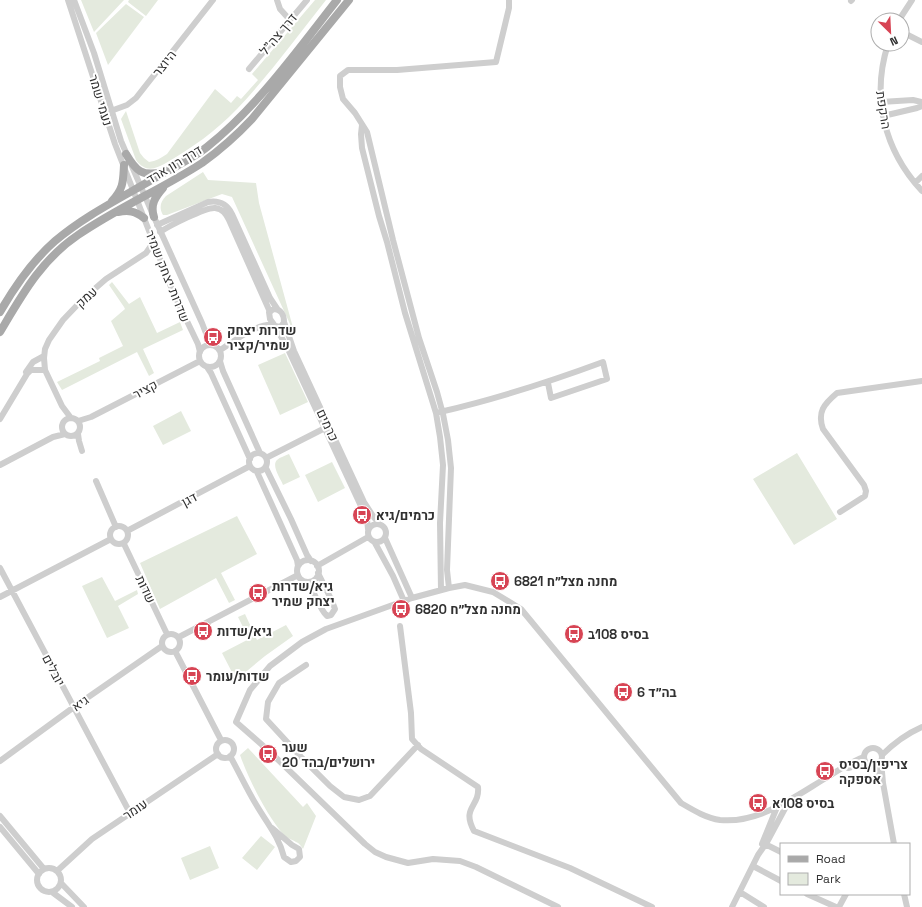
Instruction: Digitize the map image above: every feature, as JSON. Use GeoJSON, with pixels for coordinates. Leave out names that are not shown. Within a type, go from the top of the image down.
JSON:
{"type":"FeatureCollection","features":[{"type":"Feature","properties":{"kind":"main road","name":"דרך רון ארד"},"geometry":{"type":"LineString","coordinates":[[0,312],[20,280],[37,259],[55,241],[76,225],[205,148],[242,114],[291,59],[337,0]]}},
{"type":"Feature","properties":{"kind":"main road","name":"דרך רון ארד"},"geometry":{"type":"LineString","coordinates":[[0,332],[27,286],[43,266],[77,236],[203,162],[237,135],[252,119],[349,0]]}},
{"type":"Feature","properties":{"kind":"main road"},"geometry":{"type":"LineString","coordinates":[[126,154],[134,167],[141,171],[155,174],[168,170]]}},
{"type":"Feature","properties":{"kind":"main road"},"geometry":{"type":"LineString","coordinates":[[107,206],[121,189],[124,180],[124,165]]}},
{"type":"Feature","properties":{"kind":"main road"},"geometry":{"type":"LineString","coordinates":[[155,221],[152,212],[153,201],[165,184]]}},
{"type":"Feature","properties":{"kind":"main road"},"geometry":{"type":"LineString","coordinates":[[115,213],[133,211],[137,212],[144,218]]}},
{"type":"Feature","properties":{"kind":"street","name":"נעמי שמר"},"geometry":{"type":"LineString","coordinates":[[68,0],[115,144],[141,198]]}},
{"type":"Feature","properties":{"kind":"street","name":"נעמי שמר"},"geometry":{"type":"LineString","coordinates":[[74,0],[94,53],[137,189]]}},
{"type":"Feature","properties":{"kind":"street","name":"היוצר"},"geometry":{"type":"LineString","coordinates":[[105,113],[127,105],[136,98],[213,0]]}},
{"type":"Feature","properties":{"kind":"street"},"geometry":{"type":"LineString","coordinates":[[277,0],[280,9],[290,20]]}},
{"type":"Feature","properties":{"kind":"street","name":"דרך צה\"ל"},"geometry":{"type":"LineString","coordinates":[[249,69],[307,0]]}},
{"type":"Feature","properties":{"kind":"street"},"geometry":{"type":"LineString","coordinates":[[441,590],[440,523],[443,465],[437,392],[419,338],[393,240],[367,132],[344,99],[340,87],[340,76],[348,70],[397,70],[496,62],[509,8],[508,0]]}},
{"type":"Feature","properties":{"kind":"street"},"geometry":{"type":"LineString","coordinates":[[904,12],[912,0]]}},
{"type":"Feature","properties":{"kind":"street"},"geometry":{"type":"LineString","coordinates":[[910,36],[922,42]]}},
{"type":"Feature","properties":{"kind":"street","name":"הרקפת"},"geometry":{"type":"LineString","coordinates":[[886,52],[881,76],[881,102],[885,128],[898,157],[922,191]]}},
{"type":"Feature","properties":{"kind":"street"},"geometry":{"type":"LineString","coordinates":[[881,102],[912,100],[922,102]]}},
{"type":"Feature","properties":{"kind":"street"},"geometry":{"type":"LineString","coordinates":[[883,116],[922,106]]}},
{"type":"Feature","properties":{"kind":"street"},"geometry":{"type":"LineString","coordinates":[[915,183],[922,176]]}},
{"type":"Feature","properties":{"kind":"street","name":"שדרות יצחק שמיר"},"geometry":{"type":"LineString","coordinates":[[141,198],[144,218],[153,243],[173,292],[198,344],[200,352]]}},
{"type":"Feature","properties":{"kind":"street","name":"שדרות יצחק שמיר"},"geometry":{"type":"LineString","coordinates":[[141,198],[155,221],[212,345]]}},
{"type":"Feature","properties":{"kind":"street"},"geometry":{"type":"LineString","coordinates":[[155,221],[208,202],[216,201],[225,204],[232,214],[270,298],[283,315],[284,322],[281,327],[264,325],[220,350]]}},
{"type":"Feature","properties":{"kind":"street"},"geometry":{"type":"LineString","coordinates":[[160,232],[206,209],[214,208],[222,210],[229,220],[270,313],[270,320],[275,326]]}},
{"type":"Feature","properties":{"kind":"street","name":"עמק"},"geometry":{"type":"LineString","coordinates":[[68,419],[46,370],[44,356],[49,340],[63,320],[83,299],[106,279],[146,253],[153,243]]}},
{"type":"Feature","properties":{"kind":"street"},"geometry":{"type":"LineString","coordinates":[[146,253],[159,257]]}},
{"type":"Feature","properties":{"kind":"street"},"geometry":{"type":"LineString","coordinates":[[255,329],[274,309],[278,310]]}},
{"type":"Feature","properties":{"kind":"street","name":"כרמים"},"geometry":{"type":"LineString","coordinates":[[284,322],[294,351],[367,519],[368,529]]}},
{"type":"Feature","properties":{"kind":"street","name":"כרמים"},"geometry":{"type":"LineString","coordinates":[[275,326],[287,347],[364,502],[372,516],[379,524]]}},
{"type":"Feature","properties":{"kind":"street"},"geometry":{"type":"LineString","coordinates":[[207,367],[216,366],[222,358],[220,350],[212,345],[206,346],[200,352],[200,361],[211,373],[250,459],[250,466],[257,472],[297,560],[298,575],[300,579],[312,590],[323,612],[327,616],[331,615],[335,609],[318,573],[317,566],[308,555],[266,468]]}},
{"type":"Feature","properties":{"kind":"street"},"geometry":{"type":"LineString","coordinates":[[24,379],[33,362],[44,356]]}},
{"type":"Feature","properties":{"kind":"street","name":"קציר"},"geometry":{"type":"LineString","coordinates":[[78,420],[91,417],[200,361]]}},
{"type":"Feature","properties":{"kind":"street"},"geometry":{"type":"LineString","coordinates":[[220,361],[223,371],[260,453],[266,458],[268,463],[266,468],[257,472]]}},
{"type":"Feature","properties":{"kind":"street"},"geometry":{"type":"LineString","coordinates":[[439,413],[506,396],[603,362],[607,379],[552,398],[548,382]]}},
{"type":"Feature","properties":{"kind":"street"},"geometry":{"type":"LineString","coordinates":[[0,419],[31,370],[46,370]]}},
{"type":"Feature","properties":{"kind":"street"},"geometry":{"type":"LineString","coordinates":[[840,512],[865,496],[866,491],[864,485],[823,429],[820,421],[821,410],[828,400],[837,393],[922,382]]}},
{"type":"Feature","properties":{"kind":"street"},"geometry":{"type":"LineString","coordinates":[[439,413],[448,440],[451,468],[447,570],[449,588]]}},
{"type":"Feature","properties":{"kind":"street","name":"קציר"},"geometry":{"type":"LineString","coordinates":[[80,427],[91,417]]}},
{"type":"Feature","properties":{"kind":"street"},"geometry":{"type":"LineString","coordinates":[[0,465],[63,431],[68,419],[78,420],[80,427],[78,434],[81,448],[72,436],[63,431]]}},
{"type":"Feature","properties":{"kind":"street"},"geometry":{"type":"LineString","coordinates":[[266,458],[327,427]]}},
{"type":"Feature","properties":{"kind":"street"},"geometry":{"type":"LineString","coordinates":[[72,436],[78,434]]}},
{"type":"Feature","properties":{"kind":"street"},"geometry":{"type":"LineString","coordinates":[[250,459],[255,454],[260,453]]}},
{"type":"Feature","properties":{"kind":"street","name":"דגן"},"geometry":{"type":"LineString","coordinates":[[127,531],[250,466]]}},
{"type":"Feature","properties":{"kind":"street"},"geometry":{"type":"LineString","coordinates":[[96,481],[116,527]]}},
{"type":"Feature","properties":{"kind":"street"},"geometry":{"type":"LineString","coordinates":[[385,538],[381,542],[370,540],[368,537],[368,529],[372,525],[379,524],[386,530],[385,538],[412,598]]}},
{"type":"Feature","properties":{"kind":"street"},"geometry":{"type":"LineString","coordinates":[[116,527],[122,527],[127,531],[128,538],[124,544],[116,544],[111,539],[111,532],[116,527]]}},
{"type":"Feature","properties":{"kind":"street"},"geometry":{"type":"LineString","coordinates":[[317,566],[368,537]]}},
{"type":"Feature","properties":{"kind":"street"},"geometry":{"type":"LineString","coordinates":[[0,597],[111,539]]}},
{"type":"Feature","properties":{"kind":"street"},"geometry":{"type":"LineString","coordinates":[[375,542],[391,571],[404,601]]}},
{"type":"Feature","properties":{"kind":"street","name":"שדות"},"geometry":{"type":"LineString","coordinates":[[124,544],[167,634]]}},
{"type":"Feature","properties":{"kind":"street"},"geometry":{"type":"LineString","coordinates":[[298,566],[305,560],[312,561]]}},
{"type":"Feature","properties":{"kind":"street"},"geometry":{"type":"LineString","coordinates":[[0,568],[12,590]]}},
{"type":"Feature","properties":{"kind":"street"},"geometry":{"type":"LineString","coordinates":[[305,582],[314,580],[318,573]]}},
{"type":"Feature","properties":{"kind":"street"},"geometry":{"type":"LineString","coordinates":[[179,637],[298,575]]}},
{"type":"Feature","properties":{"kind":"street"},"geometry":{"type":"LineString","coordinates":[[558,907],[476,867],[460,861],[433,859],[408,863],[386,857],[375,852],[236,722],[250,690],[270,666],[302,642],[326,630],[412,598],[465,585],[493,592],[521,609],[681,803],[699,813],[720,820],[746,819],[777,806],[833,773],[865,760]]}},
{"type":"Feature","properties":{"kind":"street","name":"יובלים"},"geometry":{"type":"LineString","coordinates":[[12,590],[130,813]]}},
{"type":"Feature","properties":{"kind":"street"},"geometry":{"type":"LineString","coordinates":[[400,626],[411,713],[412,740],[478,787],[478,795],[469,811],[469,822],[474,831],[570,868],[652,907]]}},
{"type":"Feature","properties":{"kind":"street"},"geometry":{"type":"LineString","coordinates":[[167,634],[174,634],[179,637],[180,645],[175,651],[169,652],[162,646],[163,638],[167,634]]}},
{"type":"Feature","properties":{"kind":"street","name":"גיא"},"geometry":{"type":"LineString","coordinates":[[0,761],[162,646]]}},
{"type":"Feature","properties":{"kind":"street"},"geometry":{"type":"LineString","coordinates":[[175,651],[221,740]]}},
{"type":"Feature","properties":{"kind":"street"},"geometry":{"type":"LineString","coordinates":[[306,665],[279,684],[268,702],[266,719],[330,786],[344,797],[359,800],[370,796],[418,745]]}},
{"type":"Feature","properties":{"kind":"street"},"geometry":{"type":"LineString","coordinates":[[883,783],[874,766],[865,760],[864,754],[868,750],[876,749],[895,742],[910,732],[922,727]]}},
{"type":"Feature","properties":{"kind":"street"},"geometry":{"type":"LineString","coordinates":[[221,740],[227,740],[234,745],[234,751],[230,756],[225,758],[218,754],[216,746],[221,740]]}},
{"type":"Feature","properties":{"kind":"street"},"geometry":{"type":"LineString","coordinates":[[874,766],[879,764],[881,758],[895,742]]}},
{"type":"Feature","properties":{"kind":"street"},"geometry":{"type":"LineString","coordinates":[[876,749],[881,758],[883,783],[894,843]]}},
{"type":"Feature","properties":{"kind":"street","name":"עומר"},"geometry":{"type":"LineString","coordinates":[[57,871],[92,839],[218,754]]}},
{"type":"Feature","properties":{"kind":"street"},"geometry":{"type":"LineString","coordinates":[[230,756],[257,805],[272,828],[284,852],[284,857],[288,861],[294,862],[300,857],[300,851],[272,828]]}},
{"type":"Feature","properties":{"kind":"street"},"geometry":{"type":"LineString","coordinates":[[758,855],[789,799]]}},
{"type":"Feature","properties":{"kind":"street"},"geometry":{"type":"LineString","coordinates":[[732,907],[758,855],[777,806]]}},
{"type":"Feature","properties":{"kind":"street"},"geometry":{"type":"LineString","coordinates":[[0,816],[44,869]]}},
{"type":"Feature","properties":{"kind":"street"},"geometry":{"type":"LineString","coordinates":[[0,827],[39,874]]}},
{"type":"Feature","properties":{"kind":"street"},"geometry":{"type":"LineString","coordinates":[[765,844],[780,852]]}},
{"type":"Feature","properties":{"kind":"street"},"geometry":{"type":"LineString","coordinates":[[284,852],[286,847],[292,845]]}},
{"type":"Feature","properties":{"kind":"street"},"geometry":{"type":"LineString","coordinates":[[753,866],[780,880]]}},
{"type":"Feature","properties":{"kind":"street"},"geometry":{"type":"LineString","coordinates":[[51,868],[57,871],[61,876],[61,883],[58,889],[52,892],[46,892],[41,889],[37,882],[39,874],[44,869],[51,868]]}},
{"type":"Feature","properties":{"kind":"street"},"geometry":{"type":"LineString","coordinates":[[61,883],[84,907]]}},
{"type":"Feature","properties":{"kind":"street"},"geometry":{"type":"LineString","coordinates":[[52,892],[72,907]]}},
{"type":"Feature","properties":{"kind":"street"},"geometry":{"type":"LineString","coordinates":[[740,892],[764,907]]}},
{"type":"Feature","properties":{"kind":"street"},"geometry":{"type":"LineString","coordinates":[[809,895],[836,907]]}},
{"type":"Feature","properties":{"kind":"street"},"geometry":{"type":"LineString","coordinates":[[840,907],[846,895]]}},
{"type":"Feature","properties":{"kind":"street"},"geometry":{"type":"LineString","coordinates":[[904,895],[907,907]]}},
{"type":"Feature","properties":{"kind":"green space"},"geometry":{"type":"Polygon","coordinates":[[[81,0],[124,0],[94,32],[81,0]]]}},
{"type":"Feature","properties":{"kind":"green space"},"geometry":{"type":"Polygon","coordinates":[[[129,0],[158,0],[146,16],[128,2],[129,0]]]}},
{"type":"Feature","properties":{"kind":"green space"},"geometry":{"type":"Polygon","coordinates":[[[315,0],[326,0],[272,69],[229,117],[194,145],[162,165],[150,169],[139,164],[136,160],[121,119],[126,111],[140,153],[144,158],[149,162],[163,157],[167,154],[215,89],[231,103],[237,96],[241,99],[258,80],[252,74],[315,0]]]}},
{"type":"Feature","properties":{"kind":"green space"},"geometry":{"type":"Polygon","coordinates":[[[126,4],[144,17],[108,65],[96,33],[126,4]]]}},
{"type":"Feature","properties":{"kind":"green space"},"geometry":{"type":"Polygon","coordinates":[[[203,172],[208,180],[256,183],[259,203],[295,335],[232,197],[222,194],[167,215],[163,215],[161,205],[166,196],[203,172]]]}},
{"type":"Feature","properties":{"kind":"green space"},"geometry":{"type":"Polygon","coordinates":[[[112,282],[129,304],[140,297],[157,333],[180,322],[183,330],[143,349],[154,373],[149,376],[137,352],[62,390],[57,382],[100,361],[99,358],[123,346],[111,321],[125,309],[109,285],[112,282]]]}},
{"type":"Feature","properties":{"kind":"green space"},"geometry":{"type":"Polygon","coordinates":[[[285,353],[308,402],[280,415],[258,365],[285,353]]]}},
{"type":"Feature","properties":{"kind":"green space"},"geometry":{"type":"Polygon","coordinates":[[[181,411],[191,431],[163,445],[153,426],[181,411]]]}},
{"type":"Feature","properties":{"kind":"green space"},"geometry":{"type":"Polygon","coordinates":[[[797,453],[837,519],[794,545],[753,479],[797,453]]]}},
{"type":"Feature","properties":{"kind":"green space"},"geometry":{"type":"Polygon","coordinates":[[[289,454],[300,477],[283,485],[275,463],[280,458],[289,454]]]}},
{"type":"Feature","properties":{"kind":"green space"},"geometry":{"type":"Polygon","coordinates":[[[332,462],[345,488],[318,502],[305,475],[332,462]]]}},
{"type":"Feature","properties":{"kind":"green space"},"geometry":{"type":"Polygon","coordinates":[[[237,516],[257,554],[221,573],[235,600],[229,603],[216,578],[160,609],[140,563],[237,516]]]}},
{"type":"Feature","properties":{"kind":"green space"},"geometry":{"type":"Polygon","coordinates":[[[102,577],[115,601],[137,590],[138,594],[118,606],[129,628],[107,638],[82,586],[102,577]]]}},
{"type":"Feature","properties":{"kind":"green space"},"geometry":{"type":"Polygon","coordinates":[[[245,614],[257,640],[286,625],[293,636],[265,656],[236,680],[222,653],[249,639],[238,617],[245,614]]]}},
{"type":"Feature","properties":{"kind":"green space"},"geometry":{"type":"Polygon","coordinates":[[[248,748],[303,807],[307,803],[316,816],[303,849],[298,843],[283,834],[270,817],[258,796],[240,755],[248,748]]]}},
{"type":"Feature","properties":{"kind":"green space"},"geometry":{"type":"Polygon","coordinates":[[[261,836],[275,847],[257,870],[242,858],[261,836]]]}},
{"type":"Feature","properties":{"kind":"green space"},"geometry":{"type":"Polygon","coordinates":[[[210,846],[219,868],[190,880],[181,858],[210,846]]]}},
{"type":"Feature","properties":{"kind":"place","name":"שדרות יצחק שמיר/קציר"},"geometry":{"type":"Point","coordinates":[213,337]}},
{"type":"Feature","properties":{"kind":"place","name":"כרמים/גיא"},"geometry":{"type":"Point","coordinates":[362,515]}},
{"type":"Feature","properties":{"kind":"place","name":"מחנה מצל״ח 6821"},"geometry":{"type":"Point","coordinates":[500,581]}},
{"type":"Feature","properties":{"kind":"place","name":"גיא/שדרות יצחק שמיר"},"geometry":{"type":"Point","coordinates":[258,593]}},
{"type":"Feature","properties":{"kind":"place","name":"מחנה מצל״ח 6820"},"geometry":{"type":"Point","coordinates":[401,609]}},
{"type":"Feature","properties":{"kind":"place","name":"גיא/שדות"},"geometry":{"type":"Point","coordinates":[203,631]}},
{"type":"Feature","properties":{"kind":"place","name":"בסיס 108ב"},"geometry":{"type":"Point","coordinates":[574,634]}},
{"type":"Feature","properties":{"kind":"place","name":"שדות/עומר"},"geometry":{"type":"Point","coordinates":[192,676]}},
{"type":"Feature","properties":{"kind":"place","name":"בה״ד 6"},"geometry":{"type":"Point","coordinates":[623,692]}},
{"type":"Feature","properties":{"kind":"place","name":"שער ירושלים/בהד 20"},"geometry":{"type":"Point","coordinates":[268,754]}},
{"type":"Feature","properties":{"kind":"place","name":"צריפין/בסיס אספקה"},"geometry":{"type":"Point","coordinates":[825,771]}},
{"type":"Feature","properties":{"kind":"place","name":"בסיס 108א"},"geometry":{"type":"Point","coordinates":[758,803]}}]}
